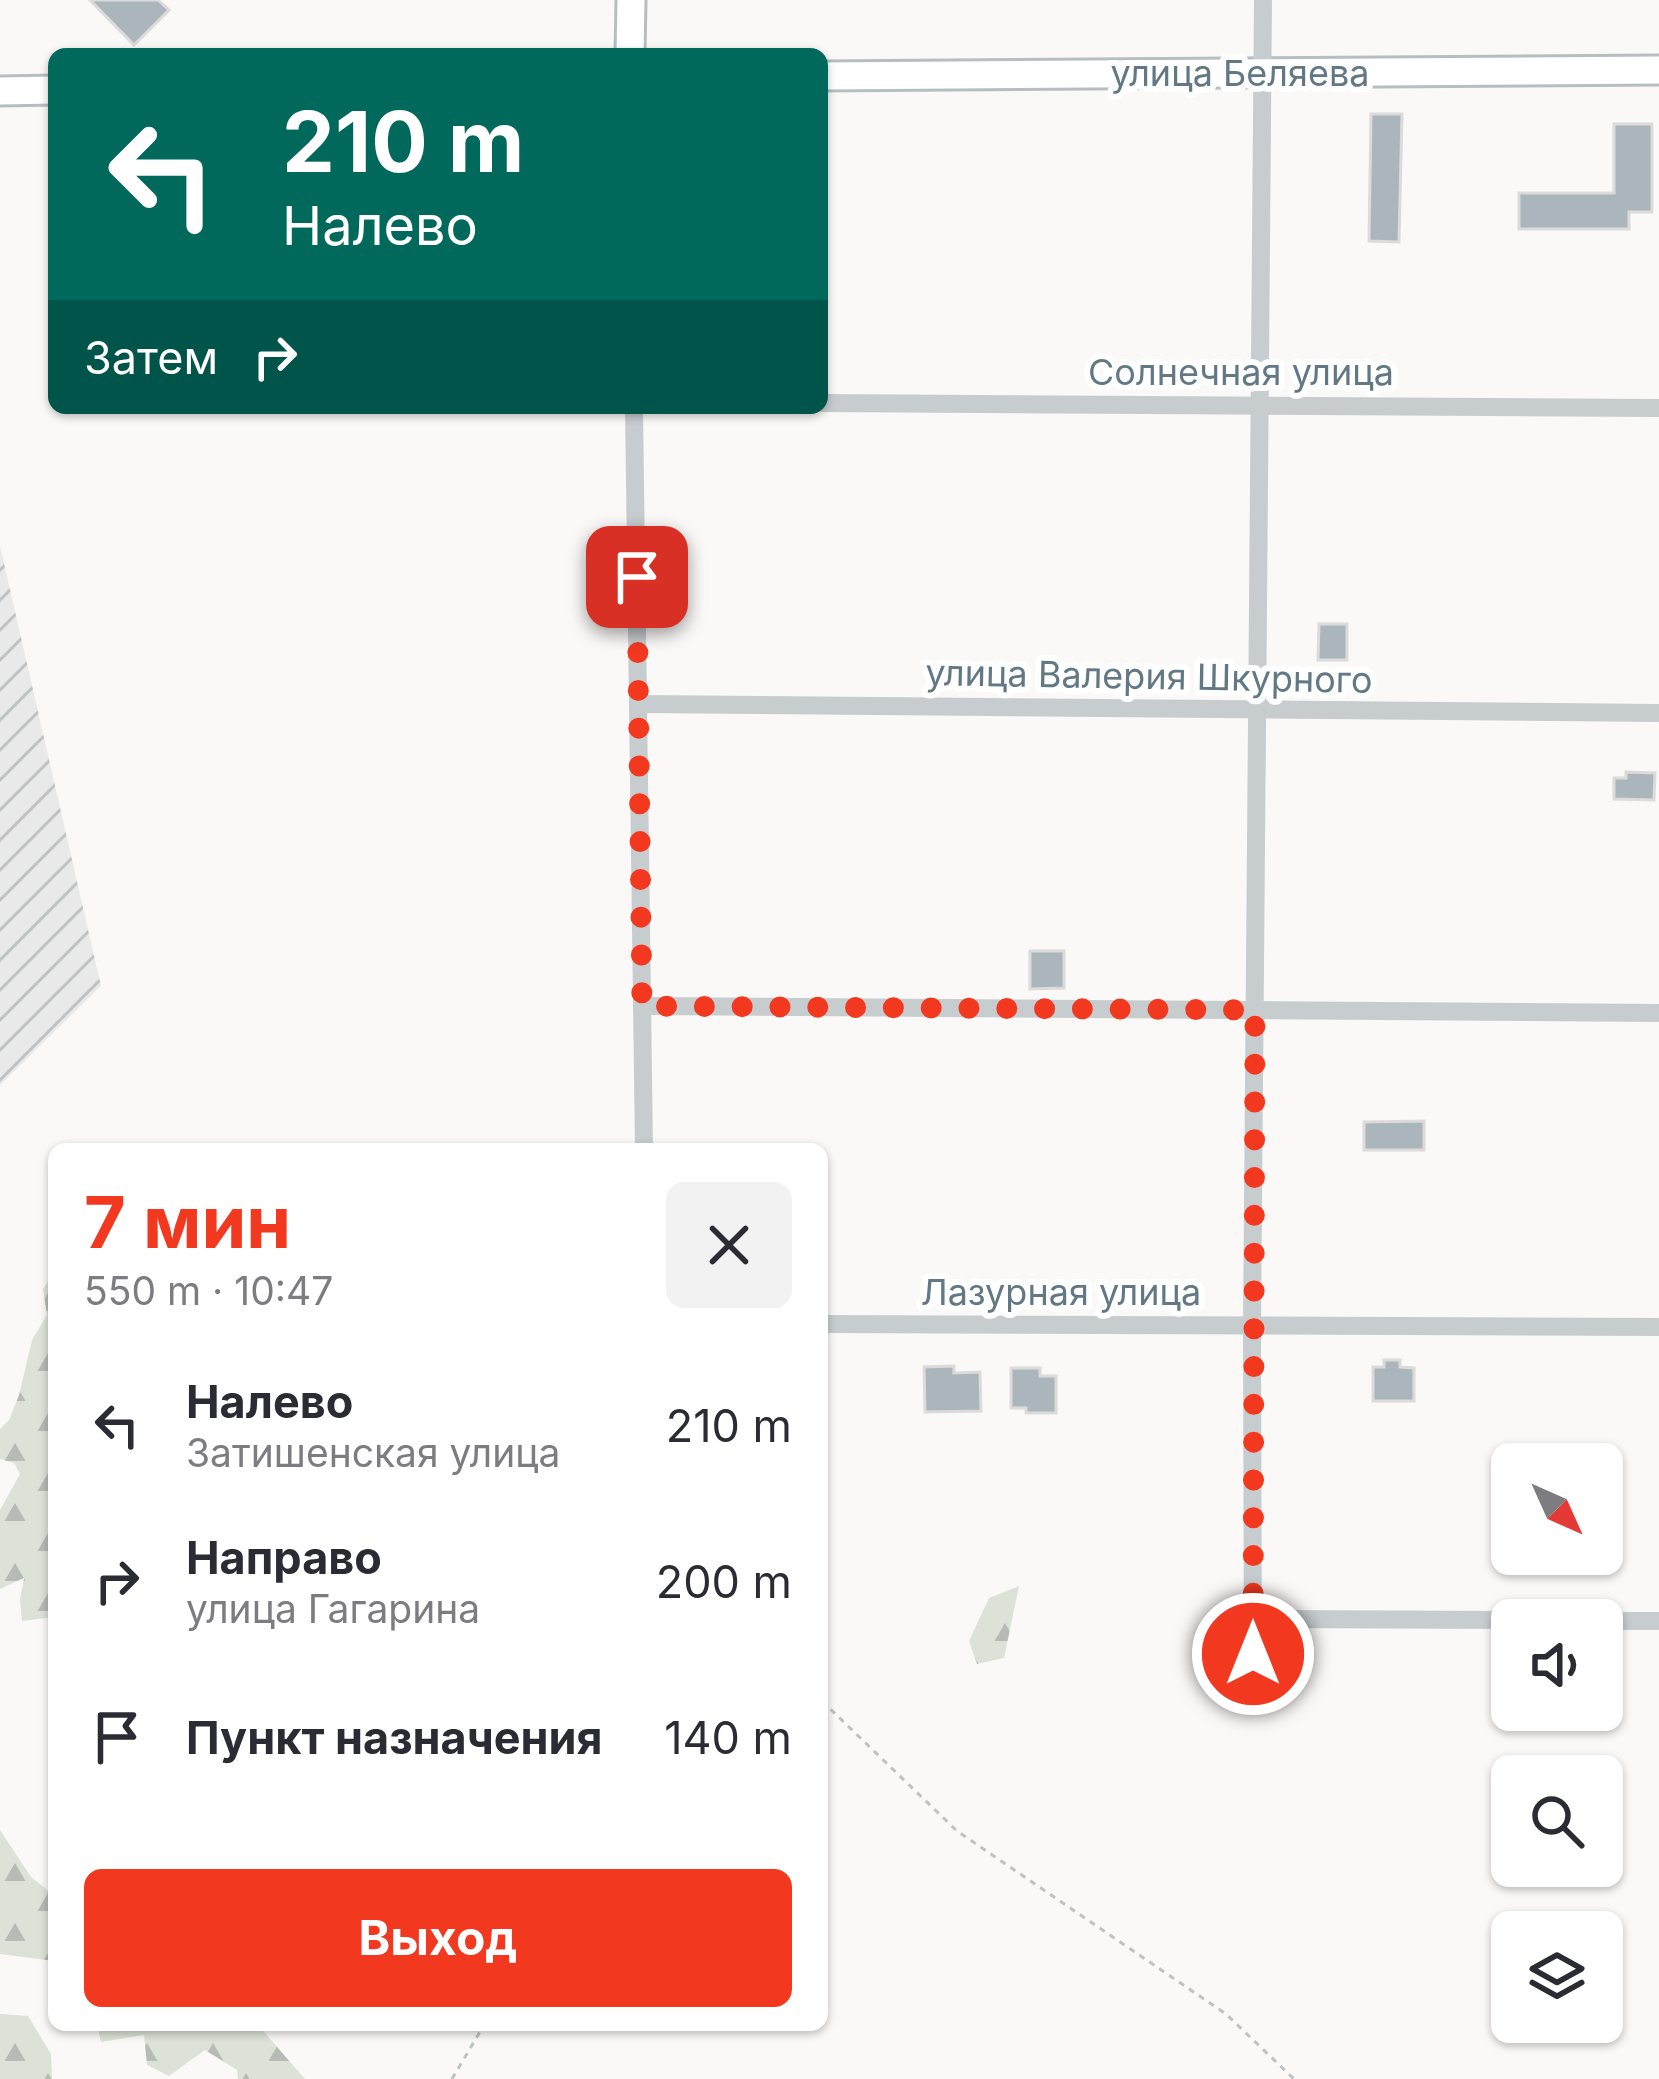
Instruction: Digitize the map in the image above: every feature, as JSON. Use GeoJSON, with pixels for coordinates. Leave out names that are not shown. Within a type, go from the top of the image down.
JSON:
{"type":"FeatureCollection","features":[{"type":"Feature","properties":{"kind":"street"},"geometry":{"type":"LineString","coordinates":[[630,48],[631,0]]}},
{"type":"Feature","properties":{"kind":"street"},"geometry":{"type":"LineString","coordinates":[[1253,1689],[1263,0]]}},
{"type":"Feature","properties":{"kind":"street","name":"улица Беляева"},"geometry":{"type":"LineString","coordinates":[[828,76],[1659,70]]}},
{"type":"Feature","properties":{"kind":"street"},"geometry":{"type":"LineString","coordinates":[[0,91],[48,90]]}},
{"type":"Feature","properties":{"kind":"street","name":"Солнечная улица"},"geometry":{"type":"LineString","coordinates":[[828,403],[1659,408]]}},
{"type":"Feature","properties":{"kind":"street"},"geometry":{"type":"LineString","coordinates":[[634,414],[644,1143]]}},
{"type":"Feature","properties":{"kind":"street","name":"улица Валерия Шкурного"},"geometry":{"type":"LineString","coordinates":[[638,704],[1659,713]]}},
{"type":"Feature","properties":{"kind":"street"},"geometry":{"type":"LineString","coordinates":[[642,1006],[1659,1013]]}},
{"type":"Feature","properties":{"kind":"street","name":"Лазурная улица"},"geometry":{"type":"LineString","coordinates":[[828,1324],[1659,1327]]}},
{"type":"Feature","properties":{"kind":"street"},"geometry":{"type":"LineString","coordinates":[[1253,1619],[1491,1620]]}},
{"type":"Feature","properties":{"kind":"street"},"geometry":{"type":"LineString","coordinates":[[1623,1621],[1659,1621]]}},
{"type":"Feature","properties":{"kind":"path"},"geometry":{"type":"LineString","coordinates":[[828,1708],[957,1832],[1226,2014],[1294,2079]]}},
{"type":"Feature","properties":{"kind":"path"},"geometry":{"type":"LineString","coordinates":[[452,2079],[480,2031]]}},
{"type":"Feature","properties":{"kind":"shaded area"},"geometry":{"type":"Polygon","coordinates":[[[0,546],[101,986],[0,1085],[0,546]]]}},
{"type":"Feature","properties":{"kind":"green space"},"geometry":{"type":"Polygon","coordinates":[[[48,1281],[48,1618],[22,1621],[24,1578],[0,1589],[0,1510],[20,1474],[14,1463],[0,1459],[0,1429],[9,1420],[32,1340],[47,1315],[43,1289],[48,1281]]]}},
{"type":"Feature","properties":{"kind":"green space"},"geometry":{"type":"Polygon","coordinates":[[[1019,1586],[1004,1658],[977,1664],[969,1641],[989,1598],[1019,1586]]]}},
{"type":"Feature","properties":{"kind":"green space"},"geometry":{"type":"Polygon","coordinates":[[[0,1830],[31,1877],[48,1890],[48,1960],[0,1954],[0,1830]]]}},
{"type":"Feature","properties":{"kind":"green space"},"geometry":{"type":"Polygon","coordinates":[[[0,2014],[28,2016],[51,2054],[52,2079],[0,2079],[0,2014]]]}},
{"type":"Feature","properties":{"kind":"green space"},"geometry":{"type":"Polygon","coordinates":[[[98,2031],[263,2031],[305,2079],[238,2079],[237,2070],[205,2050],[169,2076],[147,2065],[144,2035],[101,2042],[98,2031]]]}},
{"type":"Feature","properties":{"kind":"building"},"geometry":{"type":"Polygon","coordinates":[[[90,0],[158,0],[169,10],[134,45],[90,0]]]}},
{"type":"Feature","properties":{"kind":"building"},"geometry":{"type":"Polygon","coordinates":[[[1371,114],[1402,114],[1399,242],[1369,241],[1371,114]]]}},
{"type":"Feature","properties":{"kind":"building"},"geometry":{"type":"Polygon","coordinates":[[[1614,124],[1652,124],[1652,212],[1629,212],[1629,229],[1519,229],[1519,193],[1614,193],[1614,124]]]}},
{"type":"Feature","properties":{"kind":"building"},"geometry":{"type":"Polygon","coordinates":[[[1319,624],[1347,624],[1347,660],[1318,660],[1319,624]]]}},
{"type":"Feature","properties":{"kind":"building"},"geometry":{"type":"Polygon","coordinates":[[[1626,772],[1655,773],[1654,800],[1614,799],[1614,778],[1626,778],[1626,772]]]}},
{"type":"Feature","properties":{"kind":"building"},"geometry":{"type":"Polygon","coordinates":[[[1030,951],[1064,951],[1064,988],[1030,989],[1030,951]]]}},
{"type":"Feature","properties":{"kind":"building"},"geometry":{"type":"Polygon","coordinates":[[[1424,1121],[1424,1150],[1364,1150],[1364,1122],[1424,1121]]]}},
{"type":"Feature","properties":{"kind":"building"},"geometry":{"type":"Polygon","coordinates":[[[1384,1360],[1400,1360],[1400,1367],[1414,1368],[1414,1401],[1373,1401],[1373,1367],[1384,1367],[1384,1360]]]}},
{"type":"Feature","properties":{"kind":"building"},"geometry":{"type":"Polygon","coordinates":[[[954,1366],[954,1373],[980,1372],[981,1411],[925,1412],[924,1367],[954,1366]]]}},
{"type":"Feature","properties":{"kind":"building"},"geometry":{"type":"Polygon","coordinates":[[[1011,1368],[1040,1368],[1040,1376],[1056,1376],[1056,1413],[1011,1408],[1011,1368]]]}},
{"type":"Feature","properties":{"kind":"route"},"geometry":{"type":"LineString","coordinates":[[637,577],[642,1006],[1255,1010],[1253,1654]]}}]}
